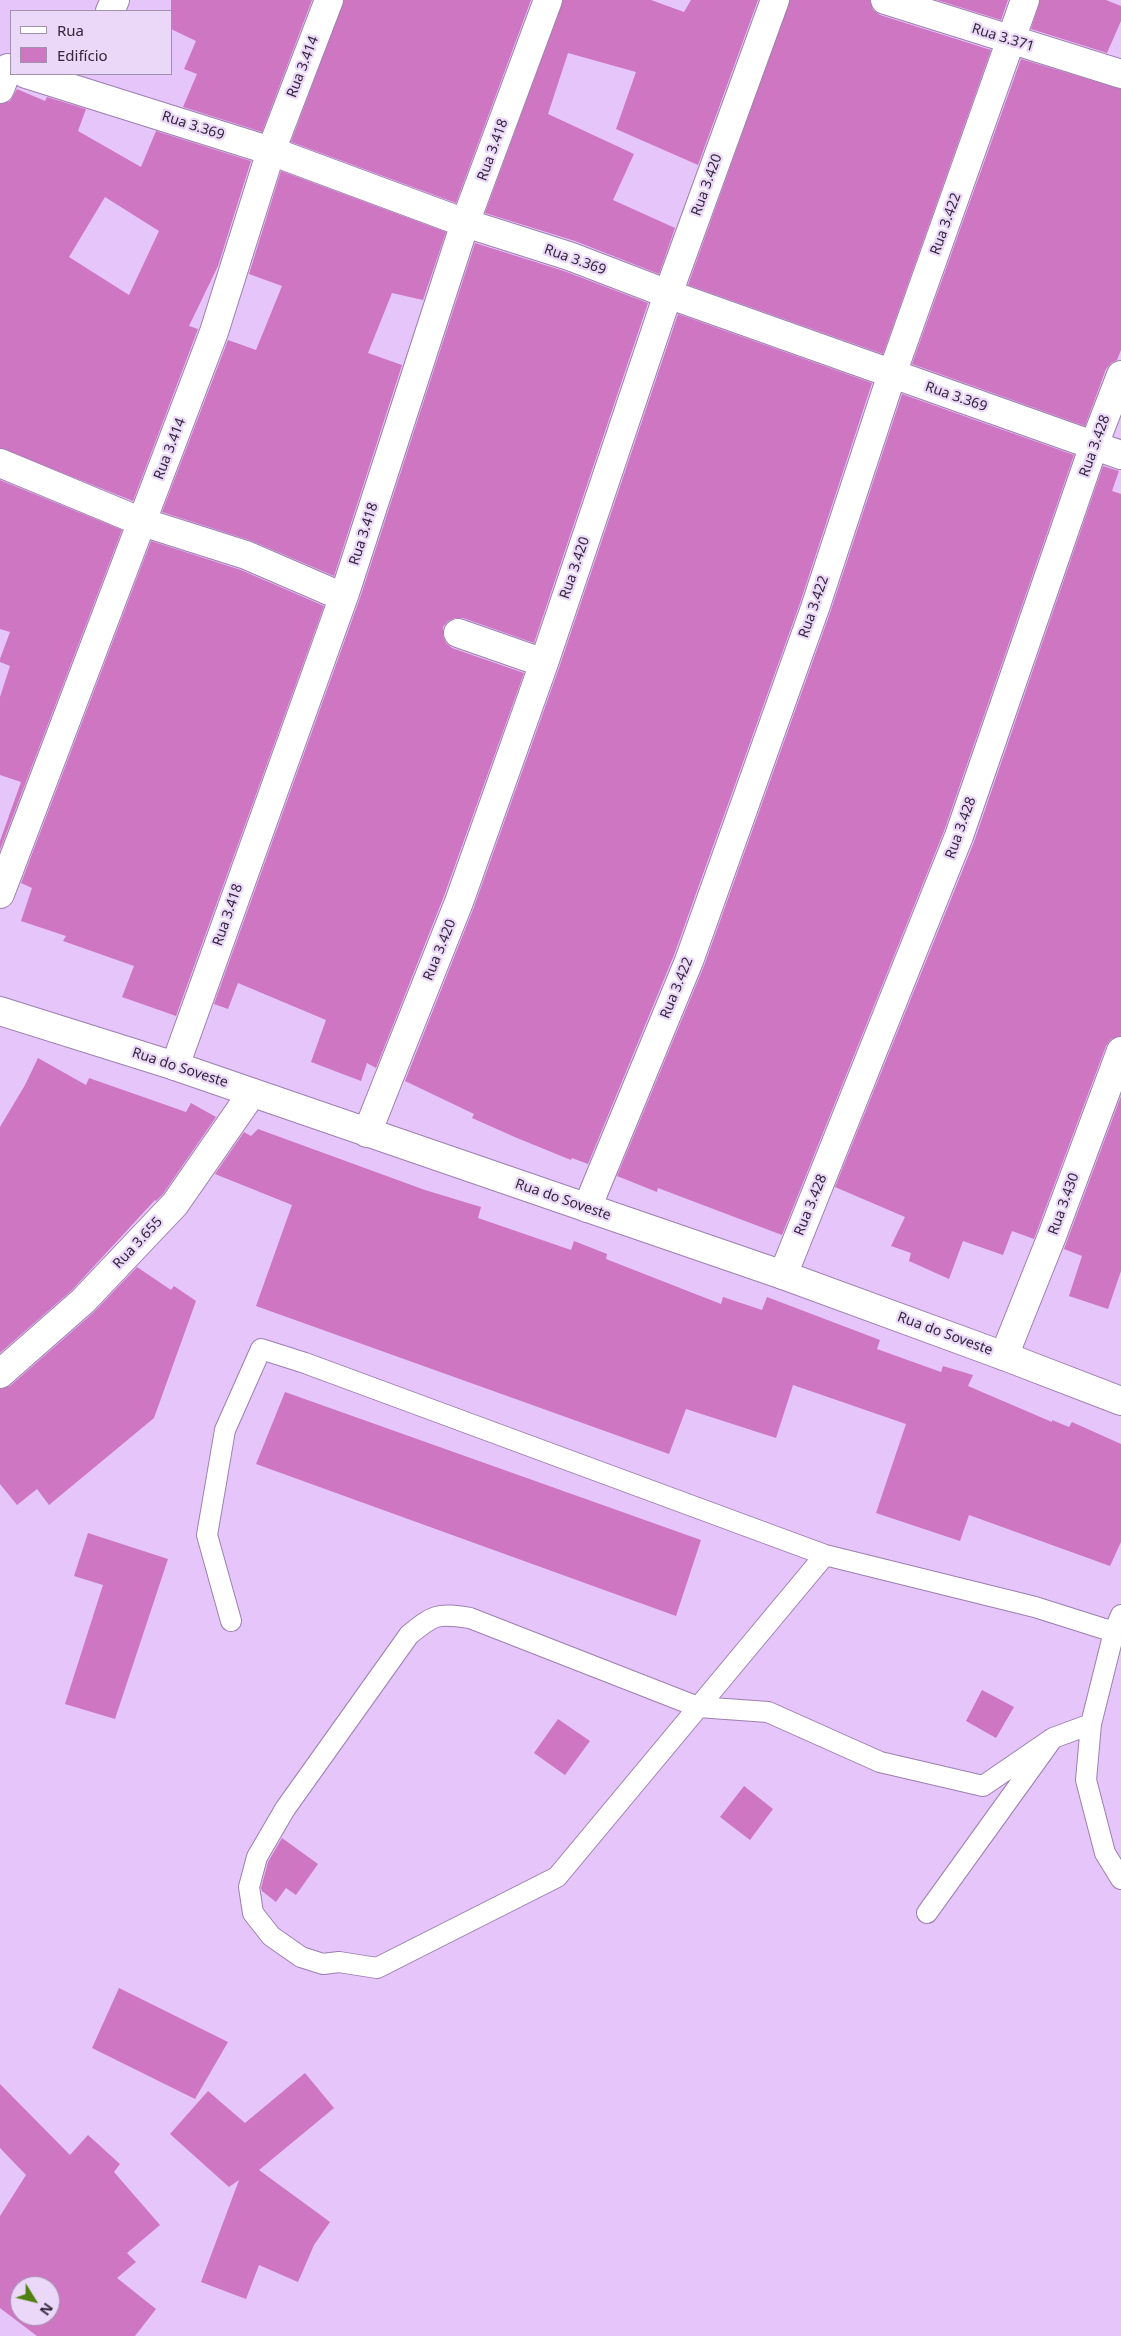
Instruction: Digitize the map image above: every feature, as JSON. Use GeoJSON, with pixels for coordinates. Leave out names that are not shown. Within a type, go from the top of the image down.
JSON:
{"type":"FeatureCollection","features":[{"type":"Feature","properties":{"kind":"street","name":"Rua 3.414"},"geometry":{"type":"LineString","coordinates":[[0,894],[223,307],[271,151],[329,0]]}},
{"type":"Feature","properties":{"kind":"street","name":"Rua 3.418"},"geometry":{"type":"LineString","coordinates":[[174,1066],[343,597],[465,223],[548,0]]}},
{"type":"Feature","properties":{"kind":"street","name":"Rua 3.420"},"geometry":{"type":"LineString","coordinates":[[367,1133],[459,902],[544,663],[668,294],[775,0]]}},
{"type":"Feature","properties":{"kind":"street","name":"Rua 3.371"},"geometry":{"type":"LineString","coordinates":[[885,0],[1121,74]]}},
{"type":"Feature","properties":{"kind":"street","name":"Rua 3.422"},"geometry":{"type":"LineString","coordinates":[[587,1208],[692,952],[815,608],[892,374],[1025,0]]}},
{"type":"Feature","properties":{"kind":"street","name":"Rua 3.369"},"geometry":{"type":"LineString","coordinates":[[25,75],[81,82],[465,223],[569,256],[668,294],[1121,455]]}},
{"type":"Feature","properties":{"kind":"street","name":"Rua 3.428"},"geometry":{"type":"LineString","coordinates":[[783,1275],[959,836],[1094,445],[1121,375]]}},
{"type":"Feature","properties":{"kind":"street"},"geometry":{"type":"LineString","coordinates":[[0,463],[142,522],[246,555],[343,597]]}},
{"type":"Feature","properties":{"kind":"street"},"geometry":{"type":"LineString","coordinates":[[458,633],[544,663]]}},
{"type":"Feature","properties":{"kind":"street","name":"Rua do Soveste"},"geometry":{"type":"LineString","coordinates":[[0,1011],[174,1066],[783,1275],[1121,1401]]}},
{"type":"Feature","properties":{"kind":"street","name":"Rua 3.430"},"geometry":{"type":"LineString","coordinates":[[1004,1356],[1052,1236],[1121,1051]]}},
{"type":"Feature","properties":{"kind":"street","name":"Rua 3.655"},"geometry":{"type":"LineString","coordinates":[[0,1374],[83,1301],[175,1204],[252,1093]]}},
{"type":"Feature","properties":{"kind":"lane"},"geometry":{"type":"LineString","coordinates":[[231,1621],[208,1535],[225,1430],[261,1349],[314,1366],[825,1555],[1035,1607],[1118,1624],[1091,1724],[1086,1780],[1106,1853],[1121,1879]]}},
{"type":"Feature","properties":{"kind":"lane"},"geometry":{"type":"LineString","coordinates":[[825,1555],[698,1707],[558,1877],[377,1968],[339,1962],[322,1964],[300,1957],[271,1936],[253,1913],[249,1887],[257,1857],[285,1809],[409,1635],[426,1621],[445,1614],[470,1618],[698,1707],[768,1712],[880,1762],[982,1786],[1053,1738],[1091,1724]]}},
{"type":"Feature","properties":{"kind":"lane"},"geometry":{"type":"LineString","coordinates":[[928,1913],[1053,1738]]}},
{"type":"Feature","properties":{"kind":"building"},"geometry":{"type":"Polygon","coordinates":[[[171,0],[312,0],[262,132],[183,107],[197,74],[184,69],[196,41],[172,29],[171,0]]]}},
{"type":"Feature","properties":{"kind":"building"},"geometry":{"type":"Polygon","coordinates":[[[344,0],[531,0],[456,203],[291,142],[344,0]]]}},
{"type":"Feature","properties":{"kind":"building"},"geometry":{"type":"Polygon","coordinates":[[[563,0],[651,0],[684,12],[691,0],[758,0],[698,165],[616,129],[636,72],[568,53],[548,114],[634,154],[613,200],[675,228],[659,274],[575,241],[485,213],[563,0]]]}},
{"type":"Feature","properties":{"kind":"building"},"geometry":{"type":"Polygon","coordinates":[[[790,0],[870,0],[873,10],[880,15],[991,50],[883,354],[688,285],[790,0]]]}},
{"type":"Feature","properties":{"kind":"building"},"geometry":{"type":"Polygon","coordinates":[[[937,0],[1008,0],[1001,20],[937,0]]]}},
{"type":"Feature","properties":{"kind":"building"},"geometry":{"type":"Polygon","coordinates":[[[1040,0],[1106,0],[1121,6],[1121,21],[1107,53],[1031,29],[1040,0]]]}},
{"type":"Feature","properties":{"kind":"building"},"geometry":{"type":"Polygon","coordinates":[[[1021,59],[1121,89],[1121,350],[1117,360],[1106,369],[1085,426],[912,364],[1021,59]]]}},
{"type":"Feature","properties":{"kind":"building"},"geometry":{"type":"Polygon","coordinates":[[[17,89],[45,101],[47,97],[86,109],[78,131],[141,167],[156,131],[251,161],[218,266],[189,326],[198,329],[133,501],[0,448],[0,104],[10,101],[17,89]],[[105,197],[69,257],[129,295],[159,231],[105,197]]]}},
{"type":"Feature","properties":{"kind":"building"},"geometry":{"type":"Polygon","coordinates":[[[281,171],[446,232],[423,300],[392,293],[368,353],[402,365],[334,576],[252,541],[162,512],[228,340],[256,350],[282,286],[249,274],[281,171]]]}},
{"type":"Feature","properties":{"kind":"building"},"geometry":{"type":"Polygon","coordinates":[[[475,243],[564,271],[648,303],[534,643],[463,618],[455,618],[448,621],[443,627],[443,636],[446,643],[452,648],[524,673],[444,896],[376,1068],[367,1063],[361,1081],[311,1062],[326,1020],[238,983],[228,1009],[214,1004],[360,598],[475,243]]]}},
{"type":"Feature","properties":{"kind":"building"},"geometry":{"type":"Polygon","coordinates":[[[678,314],[872,383],[800,603],[674,955],[588,1164],[572,1158],[571,1160],[472,1118],[474,1114],[405,1081],[474,907],[559,668],[678,314]]]}},
{"type":"Feature","properties":{"kind":"building"},"geometry":{"type":"Polygon","coordinates":[[[902,394],[1074,455],[944,831],[782,1235],[658,1188],[657,1192],[617,1176],[704,966],[830,613],[902,394]]]}},
{"type":"Feature","properties":{"kind":"building"},"geometry":{"type":"Polygon","coordinates":[[[1103,466],[1119,471],[1112,491],[1121,494],[1121,1036],[1111,1039],[1106,1046],[1034,1239],[1012,1231],[1003,1255],[963,1241],[949,1279],[909,1261],[911,1253],[891,1246],[905,1217],[835,1187],[974,842],[1103,466]]]}},
{"type":"Feature","properties":{"kind":"building"},"geometry":{"type":"Polygon","coordinates":[[[0,480],[122,530],[0,850],[0,841],[21,782],[0,775],[0,697],[10,666],[0,662],[0,659],[10,632],[0,629],[0,480]]]}},
{"type":"Feature","properties":{"kind":"building"},"geometry":{"type":"Polygon","coordinates":[[[151,541],[241,570],[324,606],[176,1016],[122,997],[134,966],[63,941],[66,936],[21,921],[32,888],[21,883],[151,541]]]}},
{"type":"Feature","properties":{"kind":"building"},"geometry":{"type":"Polygon","coordinates":[[[38,1058],[86,1085],[89,1078],[186,1112],[191,1103],[216,1117],[163,1194],[155,1200],[72,1290],[0,1353],[0,1127],[25,1085],[38,1058]]]}},
{"type":"Feature","properties":{"kind":"building"},"geometry":{"type":"Polygon","coordinates":[[[1121,1096],[1121,1271],[1108,1309],[1069,1296],[1082,1256],[1064,1249],[1121,1096]]]}},
{"type":"Feature","properties":{"kind":"building"},"geometry":{"type":"Polygon","coordinates":[[[258,1129],[425,1190],[481,1207],[478,1218],[571,1250],[574,1241],[607,1254],[606,1259],[721,1304],[723,1297],[762,1310],[767,1297],[880,1340],[877,1349],[941,1372],[943,1366],[973,1375],[968,1386],[1052,1422],[1052,1420],[1069,1427],[1072,1422],[1121,1444],[1121,1542],[1110,1566],[969,1515],[960,1541],[876,1513],[906,1424],[793,1385],[776,1438],[686,1409],[669,1454],[256,1306],[292,1205],[215,1174],[244,1132],[251,1136],[258,1129]]]}},
{"type":"Feature","properties":{"kind":"building"},"geometry":{"type":"Polygon","coordinates":[[[137,1267],[171,1290],[174,1286],[196,1301],[154,1418],[49,1505],[37,1489],[17,1505],[0,1484],[0,1389],[10,1386],[93,1313],[137,1267]]]}},
{"type":"Feature","properties":{"kind":"building"},"geometry":{"type":"Polygon","coordinates":[[[285,1392],[701,1540],[676,1616],[256,1464],[285,1392]]]}},
{"type":"Feature","properties":{"kind":"building"},"geometry":{"type":"Polygon","coordinates":[[[88,1533],[168,1559],[115,1719],[65,1704],[103,1585],[74,1576],[88,1533]]]}},
{"type":"Feature","properties":{"kind":"building"},"geometry":{"type":"Polygon","coordinates":[[[982,1690],[1014,1707],[996,1738],[966,1721],[982,1690]]]}},
{"type":"Feature","properties":{"kind":"building"},"geometry":{"type":"Polygon","coordinates":[[[558,1719],[590,1741],[565,1775],[534,1753],[558,1719]]]}},
{"type":"Feature","properties":{"kind":"building"},"geometry":{"type":"Polygon","coordinates":[[[744,1786],[773,1809],[750,1840],[720,1817],[744,1786]]]}},
{"type":"Feature","properties":{"kind":"building"},"geometry":{"type":"Polygon","coordinates":[[[282,1838],[318,1864],[296,1895],[286,1888],[276,1902],[262,1891],[261,1888],[268,1862],[282,1838]]]}},
{"type":"Feature","properties":{"kind":"building"},"geometry":{"type":"Polygon","coordinates":[[[119,1988],[228,2042],[195,2099],[92,2048],[119,1988]]]}},
{"type":"Feature","properties":{"kind":"building"},"geometry":{"type":"Polygon","coordinates":[[[305,2073],[334,2108],[259,2170],[330,2222],[314,2245],[298,2282],[259,2265],[246,2299],[201,2282],[239,2180],[229,2187],[170,2134],[208,2091],[245,2123],[305,2073]]]}},
{"type":"Feature","properties":{"kind":"building"},"geometry":{"type":"Polygon","coordinates":[[[0,2084],[70,2155],[88,2135],[120,2164],[114,2172],[160,2225],[127,2253],[136,2262],[117,2278],[156,2309],[135,2336],[37,2336],[24,2326],[60,2326],[60,2276],[10,2276],[10,2316],[0,2308],[0,2216],[26,2175],[0,2148],[0,2084]]]}}]}
